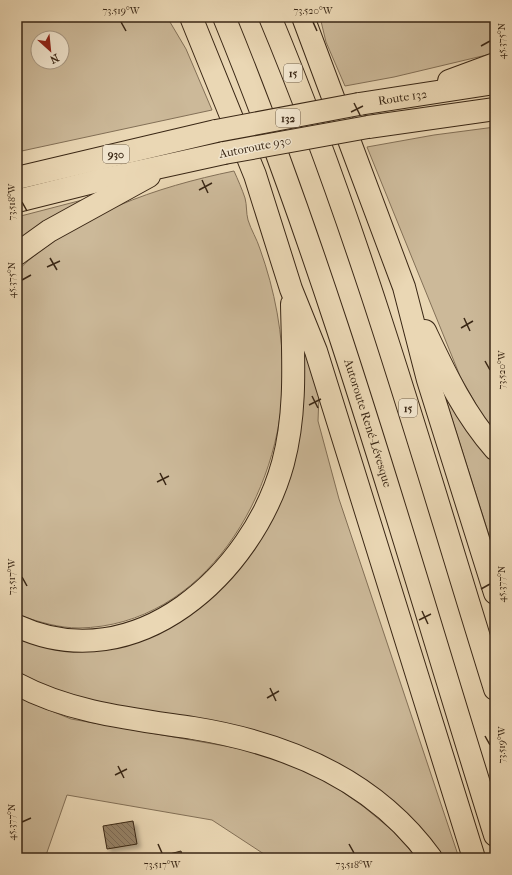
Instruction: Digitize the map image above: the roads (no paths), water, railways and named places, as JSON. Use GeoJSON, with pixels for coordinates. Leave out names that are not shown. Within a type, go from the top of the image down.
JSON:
{"type":"FeatureCollection","features":[{"type":"Feature","properties":{"kind":"highway"},"geometry":{"type":"LineString","coordinates":[[191,17],[255,175],[292,289],[316,351],[474,858]]}},
{"type":"Feature","properties":{"kind":"highway","name":"Autoroute René-Lévesque"},"geometry":{"type":"LineString","coordinates":[[224,17],[273,140],[314,254],[495,835]]}},
{"type":"Feature","properties":{"kind":"highway","name":"15"},"geometry":{"type":"LineString","coordinates":[[270,17],[314,130],[374,300],[495,689]]}},
{"type":"Feature","properties":{"kind":"highway"},"geometry":{"type":"LineString","coordinates":[[303,17],[404,287],[457,396],[478,428],[495,449]]}},
{"type":"Feature","properties":{"kind":"highway"},"geometry":{"type":"LineString","coordinates":[[410,96],[495,64]]}},
{"type":"Feature","properties":{"kind":"highway","name":"Route 132"},"geometry":{"type":"LineString","coordinates":[[216,131],[359,104],[495,83]]}},
{"type":"Feature","properties":{"kind":"highway","name":"Autoroute 930"},"geometry":{"type":"LineString","coordinates":[[17,201],[224,153],[368,126],[495,109]]}},
{"type":"Feature","properties":{"kind":"highway","name":"Autoroute 930"},"geometry":{"type":"LineString","coordinates":[[17,178],[216,131]]}},
{"type":"Feature","properties":{"kind":"highway"},"geometry":{"type":"LineString","coordinates":[[17,254],[49,231],[173,164]]}},
{"type":"Feature","properties":{"kind":"highway"},"geometry":{"type":"LineString","coordinates":[[404,287],[428,380],[495,592]]}},
{"type":"Feature","properties":{"kind":"highway"},"geometry":{"type":"LineString","coordinates":[[17,626],[47,637],[74,641],[115,637],[137,631],[167,617],[199,595],[237,555],[264,511],[279,474],[286,449],[291,419],[293,388],[292,289]]}},
{"type":"Feature","properties":{"kind":"highway"},"geometry":{"type":"LineString","coordinates":[[17,684],[45,698],[81,709],[233,736],[288,751],[332,772],[364,792],[397,819],[431,858]]}}]}
